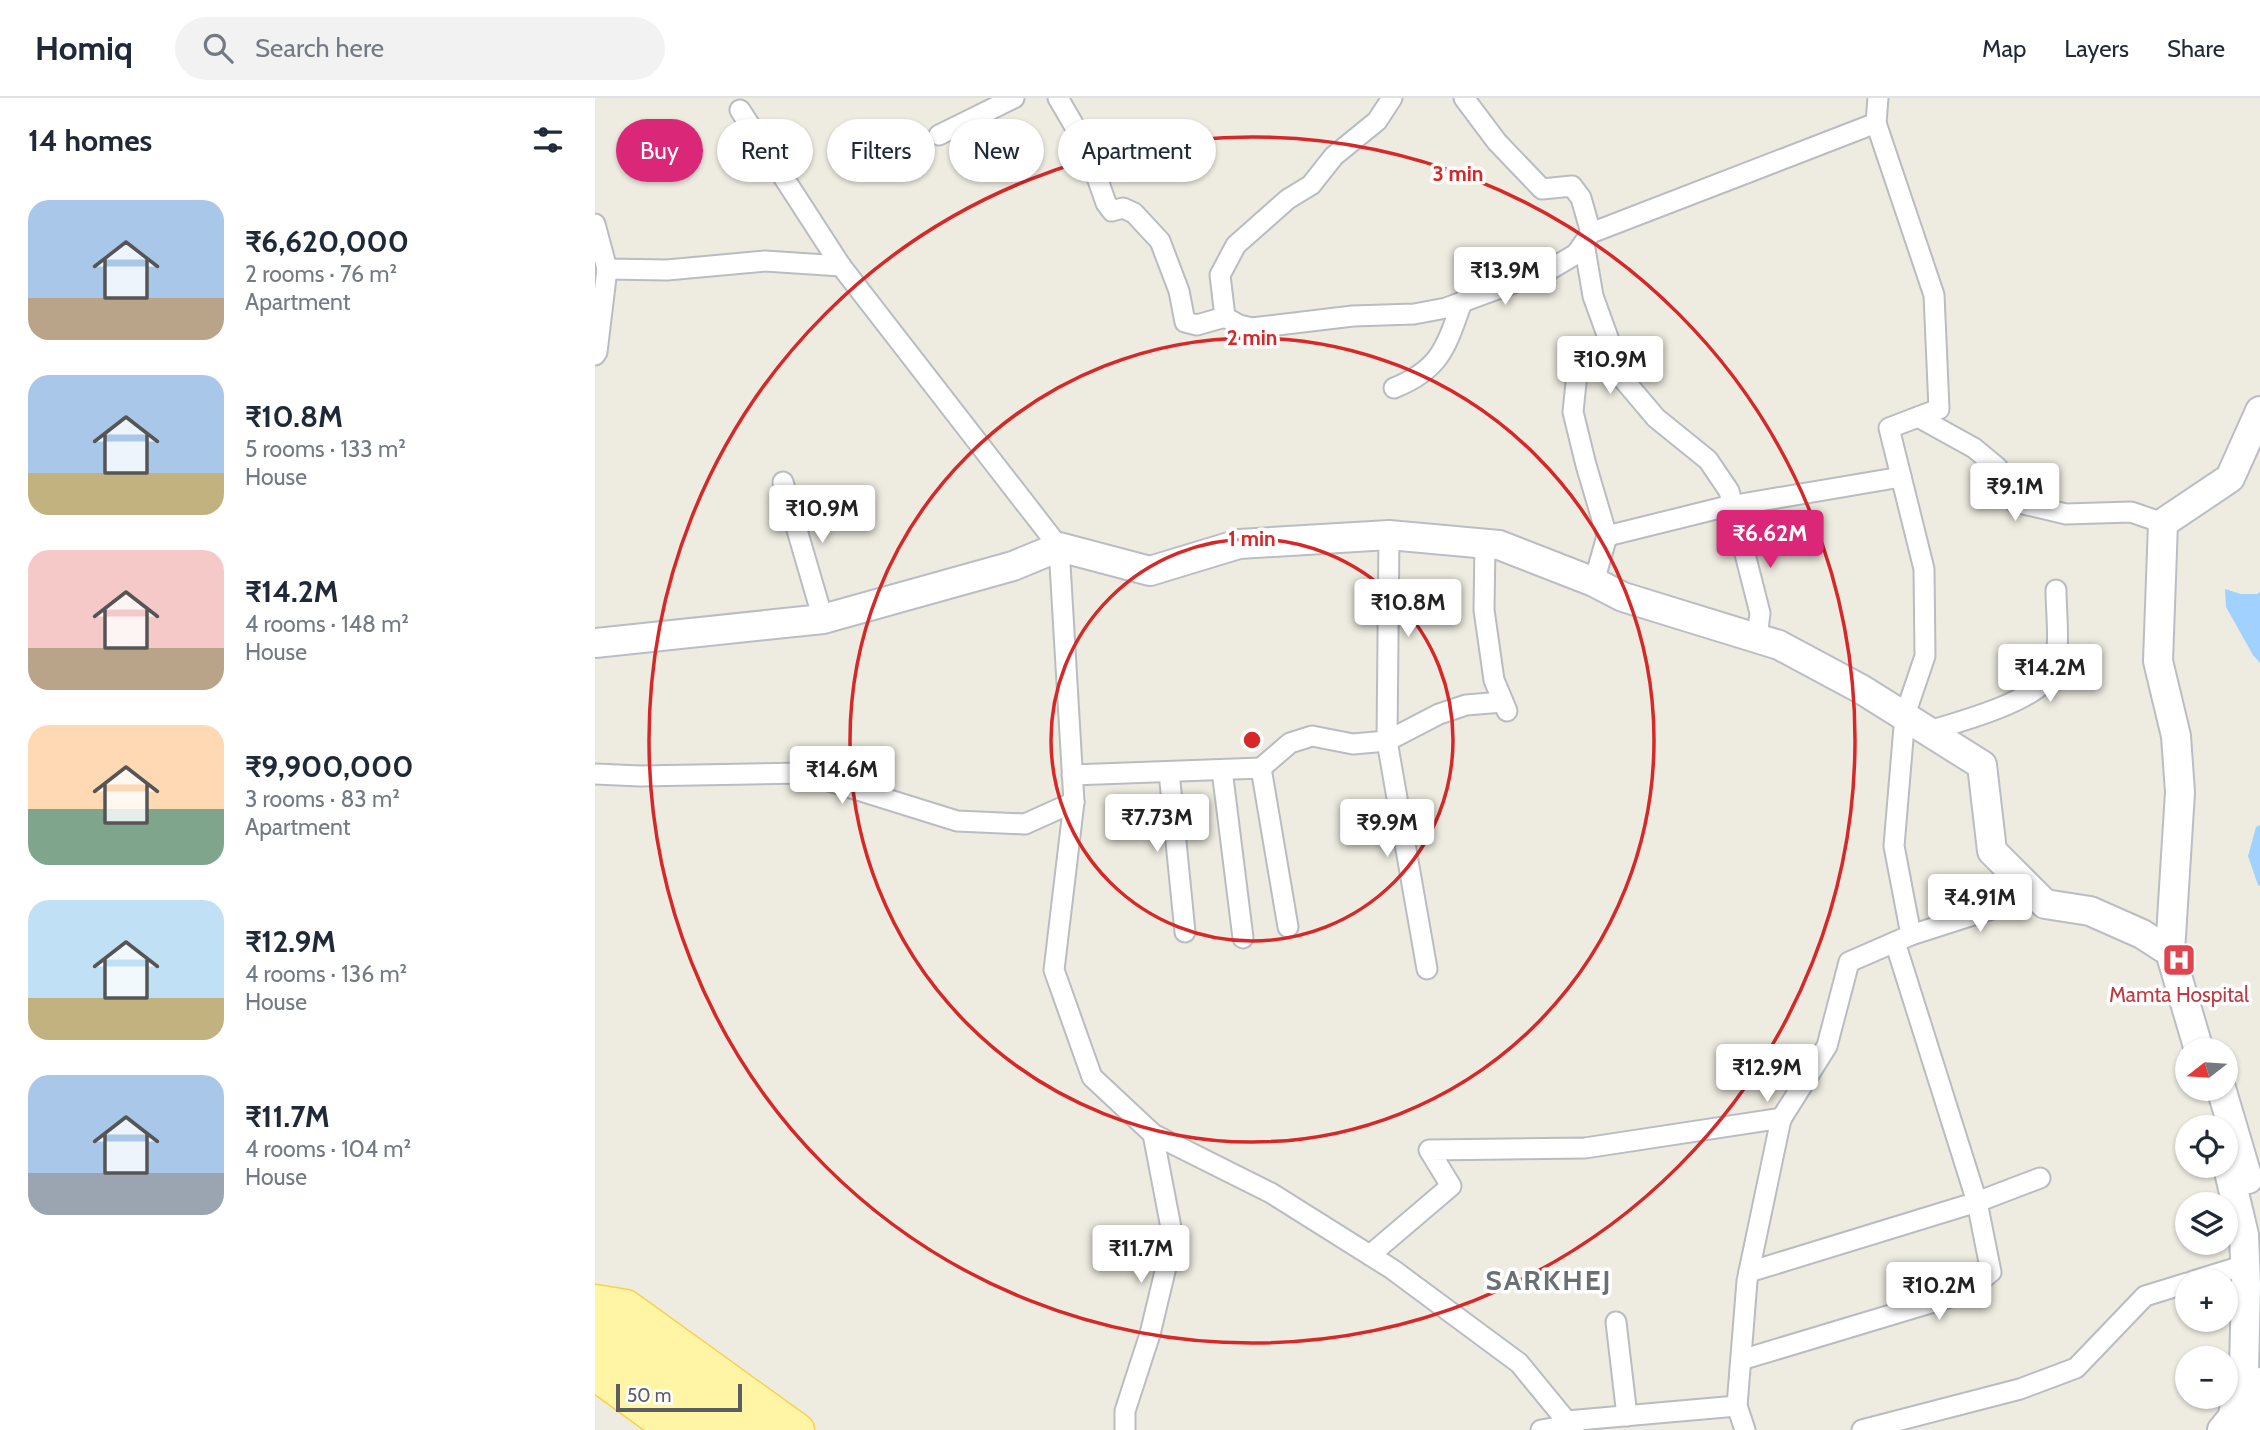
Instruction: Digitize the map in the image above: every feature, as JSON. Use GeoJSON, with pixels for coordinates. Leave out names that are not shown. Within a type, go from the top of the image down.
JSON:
{"type":"FeatureCollection","features":[{"type":"Feature","properties":{"kind":"main road"},"geometry":{"type":"LineString","coordinates":[[597,1320],[626,1306],[798,1430]]}},
{"type":"Feature","properties":{"kind":"main road"},"geometry":{"type":"LineString","coordinates":[[597,1320],[715,1430]]}},
{"type":"Feature","properties":{"kind":"main road"},"geometry":{"type":"LineString","coordinates":[[597,1320],[757,1430]]}},
{"type":"Feature","properties":{"kind":"main road"},"geometry":{"type":"LineString","coordinates":[[595,1374],[673,1430]]}},
{"type":"Feature","properties":{"kind":"street"},"geometry":{"type":"LineString","coordinates":[[939,135],[1014,98]]}},
{"type":"Feature","properties":{"kind":"street"},"geometry":{"type":"LineString","coordinates":[[1058,98],[1086,146],[1111,211],[1123,208],[1134,213],[1160,241],[1178,291],[1185,322],[1197,325],[1224,317],[1252,328],[1353,316],[1414,314],[1446,308],[1549,270],[1576,254],[1588,238],[1876,123]]}},
{"type":"Feature","properties":{"kind":"street"},"geometry":{"type":"LineString","coordinates":[[1224,317],[1220,275],[1236,245],[1288,199],[1311,185],[1333,156],[1377,121],[1392,98]]}},
{"type":"Feature","properties":{"kind":"street"},"geometry":{"type":"LineString","coordinates":[[1464,98],[1497,142],[1542,189],[1572,186],[1581,198],[1593,296],[1623,379],[1656,418],[1708,460],[1729,491],[1760,613],[1757,638]]}},
{"type":"Feature","properties":{"kind":"street"},"geometry":{"type":"LineString","coordinates":[[1741,1360],[1967,1292],[1991,1272],[1977,1202],[1903,939],[1894,846],[1905,715],[1925,656],[1924,569],[1889,428],[1939,409],[1934,295],[1876,123],[1878,98]]}},
{"type":"Feature","properties":{"kind":"street"},"geometry":{"type":"LineString","coordinates":[[740,110],[841,266],[1059,547],[1074,803],[1054,970],[1092,1077],[1153,1134],[1271,1193],[1370,1255],[1519,1363],[1571,1426]]}},
{"type":"Feature","properties":{"kind":"street"},"geometry":{"type":"LineString","coordinates":[[595,224],[607,269],[595,355]]}},
{"type":"Feature","properties":{"kind":"street"},"geometry":{"type":"LineString","coordinates":[[607,269],[667,270],[765,261],[841,266]]}},
{"type":"Feature","properties":{"kind":"street"},"geometry":{"type":"LineString","coordinates":[[1394,388],[1425,373],[1438,357],[1446,344],[1462,302]]}},
{"type":"Feature","properties":{"kind":"street"},"geometry":{"type":"LineString","coordinates":[[1577,373],[1573,412],[1607,536],[1594,582]]}},
{"type":"Feature","properties":{"kind":"street"},"geometry":{"type":"LineString","coordinates":[[2163,523],[2230,478],[2260,411]]}},
{"type":"Feature","properties":{"kind":"street"},"geometry":{"type":"LineString","coordinates":[[1918,417],[1974,448],[1997,467],[2015,502],[2066,514],[2131,513],[2163,523]]}},
{"type":"Feature","properties":{"kind":"street"},"geometry":{"type":"LineString","coordinates":[[1607,536],[1734,505],[1901,477]]}},
{"type":"Feature","properties":{"kind":"street"},"geometry":{"type":"LineString","coordinates":[[783,482],[823,619]]}},
{"type":"Feature","properties":{"kind":"street"},"geometry":{"type":"LineString","coordinates":[[2163,523],[2158,662],[2176,736],[2180,792],[2170,952],[2196,1038]]}},
{"type":"Feature","properties":{"kind":"street"},"geometry":{"type":"LineString","coordinates":[[1389,536],[1387,741],[1427,969]]}},
{"type":"Feature","properties":{"kind":"street"},"geometry":{"type":"LineString","coordinates":[[595,643],[823,619],[1013,566],[1059,547],[1150,571],[1239,544],[1389,536],[1499,545],[1594,582],[1623,597],[1779,645],[1905,715],[1982,765],[1992,851],[2045,904],[2090,911],[2143,934],[2170,952]]}},
{"type":"Feature","properties":{"kind":"street"},"geometry":{"type":"LineString","coordinates":[[1072,775],[1261,768],[1290,743],[1312,736],[1353,744],[1387,741],[1439,713],[1466,705],[1505,707],[1494,680],[1484,610],[1485,544]]}},
{"type":"Feature","properties":{"kind":"street"},"geometry":{"type":"LineString","coordinates":[[1929,731],[2012,703],[2039,688],[2053,673],[2056,649],[2056,590]]}},
{"type":"Feature","properties":{"kind":"street"},"geometry":{"type":"LineString","coordinates":[[1261,768],[1289,927]]}},
{"type":"Feature","properties":{"kind":"street"},"geometry":{"type":"LineString","coordinates":[[1222,770],[1243,938]]}},
{"type":"Feature","properties":{"kind":"street"},"geometry":{"type":"LineString","coordinates":[[1169,772],[1185,932]]}},
{"type":"Feature","properties":{"kind":"street"},"geometry":{"type":"LineString","coordinates":[[595,774],[640,776],[803,773],[957,821],[1025,824],[1074,803]]}},
{"type":"Feature","properties":{"kind":"street"},"geometry":{"type":"LineString","coordinates":[[1745,1430],[1737,1406],[1749,1272],[1782,1118],[1828,1046],[1849,961],[1903,939],[2036,895]]}},
{"type":"Feature","properties":{"kind":"street"},"geometry":{"type":"LineString","coordinates":[[2222,1430],[2232,1418],[2244,1371],[2257,1222],[2246,1170],[2225,1101]]}},
{"type":"Feature","properties":{"kind":"street"},"geometry":{"type":"LineString","coordinates":[[1370,1255],[1451,1186],[1429,1150],[1585,1148],[1782,1118]]}},
{"type":"Feature","properties":{"kind":"street"},"geometry":{"type":"LineString","coordinates":[[1125,1430],[1125,1411],[1150,1334],[1173,1238],[1153,1134]]}},
{"type":"Feature","properties":{"kind":"street"},"geometry":{"type":"LineString","coordinates":[[1749,1272],[1977,1202],[2040,1178]]}},
{"type":"Feature","properties":{"kind":"street"},"geometry":{"type":"LineString","coordinates":[[2230,1178],[2252,1263]]}},
{"type":"Feature","properties":{"kind":"street"},"geometry":{"type":"LineString","coordinates":[[2232,1269],[2252,1263]]}},
{"type":"Feature","properties":{"kind":"street"},"geometry":{"type":"LineString","coordinates":[[1862,1430],[2019,1389],[2076,1367],[2145,1296],[2175,1287]]}},
{"type":"Feature","properties":{"kind":"street"},"geometry":{"type":"LineString","coordinates":[[1616,1322],[1627,1416]]}},
{"type":"Feature","properties":{"kind":"street"},"geometry":{"type":"LineString","coordinates":[[2249,1430],[2260,1371]]}},
{"type":"Feature","properties":{"kind":"street"},"geometry":{"type":"LineString","coordinates":[[1541,1430],[1627,1416],[1737,1406]]}},
{"type":"Feature","properties":{"kind":"water"},"geometry":{"type":"Polygon","coordinates":[[[2225,589],[2241,594],[2260,592],[2260,663],[2226,607],[2225,589]]]}},
{"type":"Feature","properties":{"kind":"water"},"geometry":{"type":"Polygon","coordinates":[[[2260,825],[2260,886],[2248,856],[2256,827],[2260,825]]]}},
{"type":"Feature","properties":{"kind":"place","name":"Mamta Hospital"},"geometry":{"type":"Point","coordinates":[2179,960]}},
{"type":"Feature","properties":{"kind":"district","name":"SARKHEJ"},"geometry":{"type":"Point","coordinates":[1549,1280]}}]}
